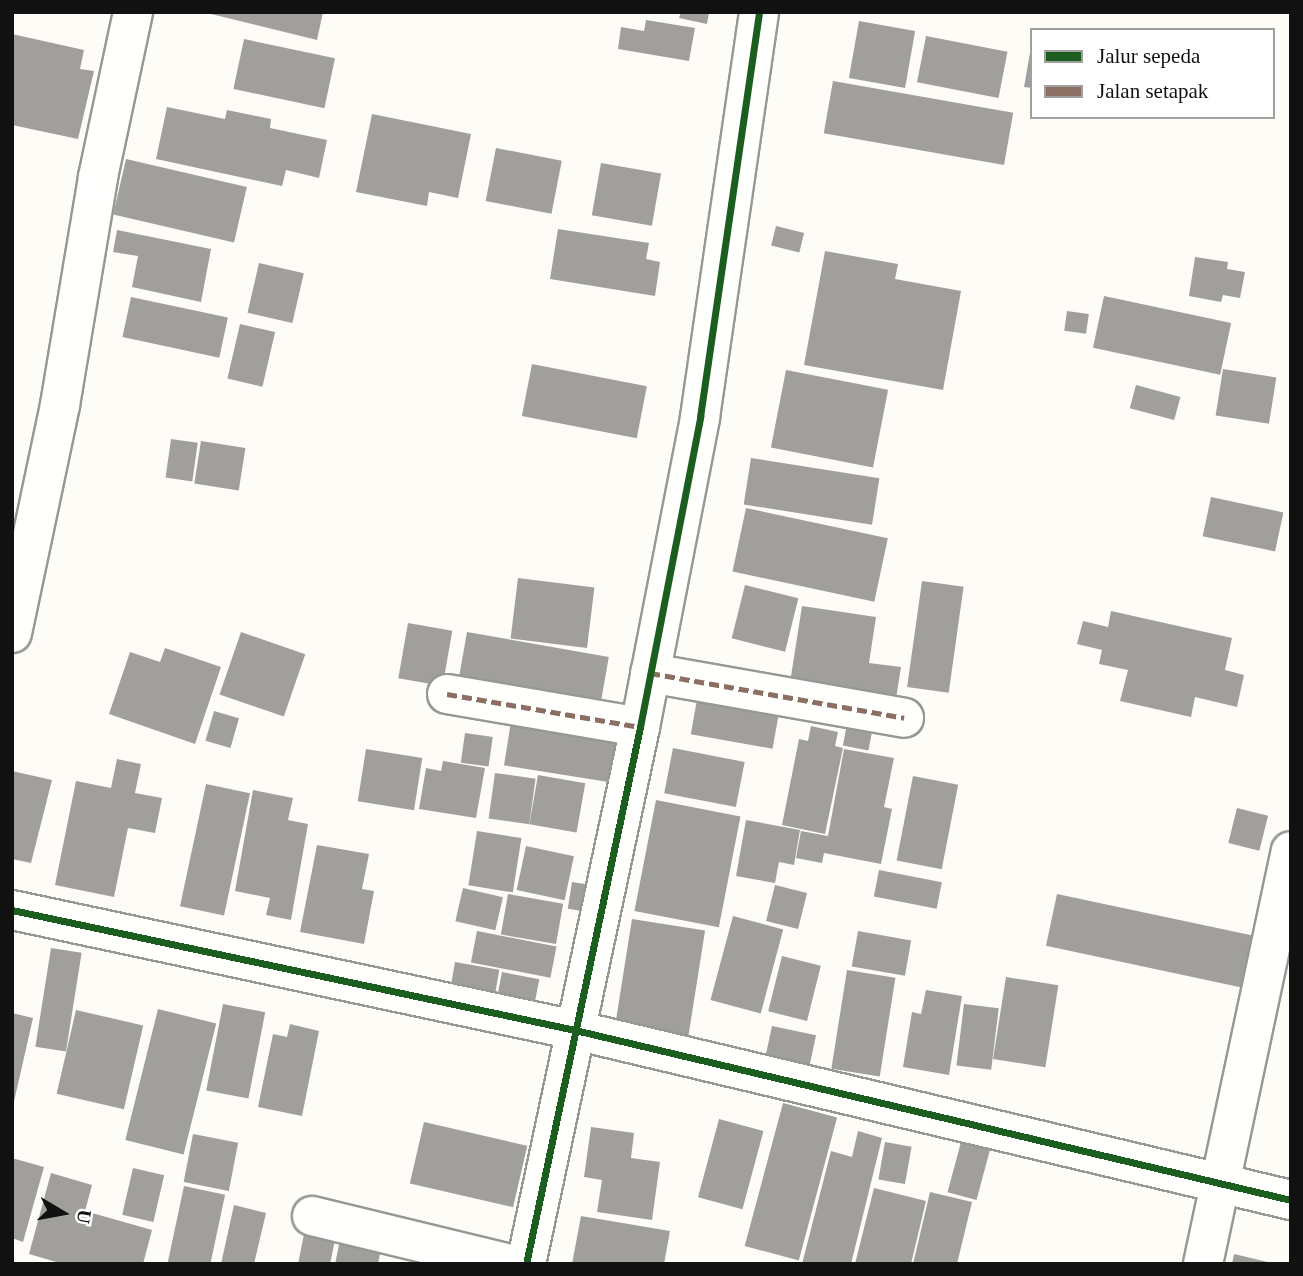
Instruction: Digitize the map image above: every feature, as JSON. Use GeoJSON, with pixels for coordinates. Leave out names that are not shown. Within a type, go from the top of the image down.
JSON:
{"type":"FeatureCollection","features":[{"type":"Feature","properties":{"kind":"street"},"geometry":{"type":"LineString","coordinates":[[12,634],[60,405],[98,177],[133,12]]}},
{"type":"Feature","properties":{"kind":"street"},"geometry":{"type":"LineString","coordinates":[[526,1264],[640,727],[700,417],[759,12]]}},
{"type":"Feature","properties":{"kind":"street"},"geometry":{"type":"LineString","coordinates":[[650,673],[904,718]]}},
{"type":"Feature","properties":{"kind":"street"},"geometry":{"type":"LineString","coordinates":[[447,694],[640,727]]}},
{"type":"Feature","properties":{"kind":"street"},"geometry":{"type":"LineString","coordinates":[[1203,1264],[1291,851]]}},
{"type":"Feature","properties":{"kind":"street"},"geometry":{"type":"LineString","coordinates":[[12,910],[575,1030],[1291,1200]]}},
{"type":"Feature","properties":{"kind":"street"},"geometry":{"type":"LineString","coordinates":[[312,1216],[511,1264]]}},
{"type":"Feature","properties":{"kind":"building"},"geometry":{"type":"Polygon","coordinates":[[[203,12],[323,12],[317,40],[203,12]]]}},
{"type":"Feature","properties":{"kind":"building"},"geometry":{"type":"Polygon","coordinates":[[[681,12],[709,12],[707,24],[679,18],[681,12]]]}},
{"type":"Feature","properties":{"kind":"building"},"geometry":{"type":"Polygon","coordinates":[[[646,20],[695,28],[689,61],[618,49],[621,27],[644,31],[646,20]]]}},
{"type":"Feature","properties":{"kind":"building"},"geometry":{"type":"Polygon","coordinates":[[[859,21],[915,31],[905,88],[849,78],[859,21]]]}},
{"type":"Feature","properties":{"kind":"building"},"geometry":{"type":"Polygon","coordinates":[[[12,34],[84,50],[80,69],[94,71],[78,139],[12,125],[12,34]]]}},
{"type":"Feature","properties":{"kind":"building"},"geometry":{"type":"Polygon","coordinates":[[[926,36],[1007,52],[999,98],[917,82],[926,36]]]}},
{"type":"Feature","properties":{"kind":"building"},"geometry":{"type":"Polygon","coordinates":[[[244,39],[335,58],[324,108],[233,89],[244,39]]]}},
{"type":"Feature","properties":{"kind":"building"},"geometry":{"type":"Polygon","coordinates":[[[1030,53],[1030,88],[1024,87],[1030,53]]]}},
{"type":"Feature","properties":{"kind":"building"},"geometry":{"type":"Polygon","coordinates":[[[833,81],[1013,113],[1004,165],[824,133],[833,81]]]}},
{"type":"Feature","properties":{"kind":"building"},"geometry":{"type":"Polygon","coordinates":[[[167,107],[225,119],[227,110],[271,119],[270,128],[327,140],[319,178],[286,170],[282,186],[156,159],[167,107]]]}},
{"type":"Feature","properties":{"kind":"building"},"geometry":{"type":"Polygon","coordinates":[[[372,114],[471,134],[458,198],[429,192],[427,206],[356,192],[372,114]]]}},
{"type":"Feature","properties":{"kind":"building"},"geometry":{"type":"Polygon","coordinates":[[[496,148],[562,161],[551,214],[486,201],[496,148]]]}},
{"type":"Feature","properties":{"kind":"building"},"geometry":{"type":"Polygon","coordinates":[[[126,159],[247,187],[234,242],[113,215],[126,159]]]}},
{"type":"Feature","properties":{"kind":"building"},"geometry":{"type":"Polygon","coordinates":[[[601,163],[661,174],[652,226],[592,215],[601,163]]]}},
{"type":"Feature","properties":{"kind":"building"},"geometry":{"type":"Polygon","coordinates":[[[776,226],[804,233],[799,252],[771,245],[776,226]]]}},
{"type":"Feature","properties":{"kind":"building"},"geometry":{"type":"Polygon","coordinates":[[[558,229],[649,243],[646,259],[660,262],[655,296],[550,279],[558,229]]]}},
{"type":"Feature","properties":{"kind":"building"},"geometry":{"type":"Polygon","coordinates":[[[117,230],[211,249],[201,302],[132,287],[138,256],[113,252],[117,230]]]}},
{"type":"Feature","properties":{"kind":"building"},"geometry":{"type":"Polygon","coordinates":[[[825,251],[898,264],[895,279],[961,291],[943,390],[804,365],[825,251]]]}},
{"type":"Feature","properties":{"kind":"building"},"geometry":{"type":"Polygon","coordinates":[[[1195,257],[1228,262],[1227,269],[1245,272],[1240,298],[1223,295],[1221,302],[1189,296],[1195,257]]]}},
{"type":"Feature","properties":{"kind":"building"},"geometry":{"type":"Polygon","coordinates":[[[259,263],[304,273],[292,323],[248,313],[259,263]]]}},
{"type":"Feature","properties":{"kind":"building"},"geometry":{"type":"Polygon","coordinates":[[[1104,296],[1231,323],[1220,375],[1093,348],[1104,296]]]}},
{"type":"Feature","properties":{"kind":"building"},"geometry":{"type":"Polygon","coordinates":[[[131,297],[228,318],[219,358],[122,337],[131,297]]]}},
{"type":"Feature","properties":{"kind":"building"},"geometry":{"type":"Polygon","coordinates":[[[1067,311],[1089,314],[1086,334],[1064,331],[1067,311]]]}},
{"type":"Feature","properties":{"kind":"building"},"geometry":{"type":"Polygon","coordinates":[[[240,324],[275,332],[262,387],[227,379],[240,324]]]}},
{"type":"Feature","properties":{"kind":"building"},"geometry":{"type":"Polygon","coordinates":[[[532,364],[647,386],[637,438],[522,416],[532,364]]]}},
{"type":"Feature","properties":{"kind":"building"},"geometry":{"type":"Polygon","coordinates":[[[1223,369],[1276,377],[1269,424],[1216,415],[1223,369]]]}},
{"type":"Feature","properties":{"kind":"building"},"geometry":{"type":"Polygon","coordinates":[[[786,370],[888,390],[873,467],[771,448],[786,370]]]}},
{"type":"Feature","properties":{"kind":"building"},"geometry":{"type":"Polygon","coordinates":[[[1136,385],[1180,397],[1174,420],[1130,408],[1136,385]]]}},
{"type":"Feature","properties":{"kind":"building"},"geometry":{"type":"Polygon","coordinates":[[[171,439],[198,443],[192,481],[166,478],[171,439]]]}},
{"type":"Feature","properties":{"kind":"building"},"geometry":{"type":"Polygon","coordinates":[[[201,441],[245,448],[239,491],[194,483],[201,441]]]}},
{"type":"Feature","properties":{"kind":"building"},"geometry":{"type":"Polygon","coordinates":[[[751,458],[879,478],[872,525],[744,504],[751,458]]]}},
{"type":"Feature","properties":{"kind":"building"},"geometry":{"type":"Polygon","coordinates":[[[1211,497],[1283,512],[1275,552],[1203,536],[1211,497]]]}},
{"type":"Feature","properties":{"kind":"building"},"geometry":{"type":"Polygon","coordinates":[[[746,508],[888,538],[874,602],[732,572],[746,508]]]}},
{"type":"Feature","properties":{"kind":"building"},"geometry":{"type":"Polygon","coordinates":[[[518,578],[594,587],[587,648],[511,639],[518,578]]]}},
{"type":"Feature","properties":{"kind":"building"},"geometry":{"type":"Polygon","coordinates":[[[922,581],[964,587],[949,693],[907,687],[922,581]]]}},
{"type":"Feature","properties":{"kind":"building"},"geometry":{"type":"Polygon","coordinates":[[[745,585],[798,598],[785,652],[732,638],[745,585]]]}},
{"type":"Feature","properties":{"kind":"building"},"geometry":{"type":"Polygon","coordinates":[[[802,606],[876,617],[869,663],[901,667],[895,705],[789,689],[802,606]]]}},
{"type":"Feature","properties":{"kind":"building"},"geometry":{"type":"Polygon","coordinates":[[[1111,611],[1232,638],[1225,670],[1244,675],[1237,707],[1195,697],[1191,717],[1120,701],[1128,670],[1099,664],[1102,650],[1077,644],[1083,621],[1108,627],[1111,611]]]}},
{"type":"Feature","properties":{"kind":"building"},"geometry":{"type":"Polygon","coordinates":[[[408,623],[452,631],[443,686],[398,678],[408,623]]]}},
{"type":"Feature","properties":{"kind":"building"},"geometry":{"type":"Polygon","coordinates":[[[241,632],[305,654],[284,717],[220,694],[241,632]]]}},
{"type":"Feature","properties":{"kind":"building"},"geometry":{"type":"Polygon","coordinates":[[[467,632],[609,657],[600,707],[458,682],[467,632]]]}},
{"type":"Feature","properties":{"kind":"building"},"geometry":{"type":"Polygon","coordinates":[[[165,648],[221,667],[195,744],[109,714],[130,652],[160,662],[165,648]]]}},
{"type":"Feature","properties":{"kind":"building"},"geometry":{"type":"Polygon","coordinates":[[[699,688],[781,702],[773,749],[691,734],[699,688]]]}},
{"type":"Feature","properties":{"kind":"building"},"geometry":{"type":"Polygon","coordinates":[[[214,711],[239,718],[230,748],[205,741],[214,711]]]}},
{"type":"Feature","properties":{"kind":"building"},"geometry":{"type":"Polygon","coordinates":[[[512,715],[623,733],[615,783],[504,765],[512,715]]]}},
{"type":"Feature","properties":{"kind":"building"},"geometry":{"type":"Polygon","coordinates":[[[848,719],[874,724],[868,750],[843,746],[848,719]]]}},
{"type":"Feature","properties":{"kind":"building"},"geometry":{"type":"Polygon","coordinates":[[[811,726],[838,732],[835,746],[843,748],[825,834],[782,825],[799,739],[808,741],[811,726]]]}},
{"type":"Feature","properties":{"kind":"building"},"geometry":{"type":"Polygon","coordinates":[[[465,733],[493,737],[489,767],[461,763],[465,733]]]}},
{"type":"Feature","properties":{"kind":"building"},"geometry":{"type":"Polygon","coordinates":[[[673,748],[745,762],[736,807],[664,793],[673,748]]]}},
{"type":"Feature","properties":{"kind":"building"},"geometry":{"type":"Polygon","coordinates":[[[366,749],[422,758],[414,810],[358,801],[366,749]]]}},
{"type":"Feature","properties":{"kind":"building"},"geometry":{"type":"Polygon","coordinates":[[[844,749],[894,758],[884,807],[892,809],[881,864],[824,853],[822,863],[796,858],[801,831],[828,836],[844,749]]]}},
{"type":"Feature","properties":{"kind":"building"},"geometry":{"type":"Polygon","coordinates":[[[117,759],[141,764],[135,793],[162,798],[155,833],[128,828],[114,897],[55,885],[76,781],[111,788],[117,759]]]}},
{"type":"Feature","properties":{"kind":"building"},"geometry":{"type":"Polygon","coordinates":[[[443,761],[485,768],[476,818],[419,809],[426,768],[441,771],[443,761]]]}},
{"type":"Feature","properties":{"kind":"building"},"geometry":{"type":"Polygon","coordinates":[[[12,771],[52,780],[31,863],[12,859],[12,771]]]}},
{"type":"Feature","properties":{"kind":"building"},"geometry":{"type":"Polygon","coordinates":[[[495,773],[536,779],[529,824],[489,819],[495,773]]]}},
{"type":"Feature","properties":{"kind":"building"},"geometry":{"type":"Polygon","coordinates":[[[538,775],[585,783],[577,833],[529,824],[538,775]]]}},
{"type":"Feature","properties":{"kind":"building"},"geometry":{"type":"Polygon","coordinates":[[[913,776],[958,785],[942,869],[897,860],[913,776]]]}},
{"type":"Feature","properties":{"kind":"building"},"geometry":{"type":"Polygon","coordinates":[[[206,784],[250,793],[224,916],[180,906],[206,784]]]}},
{"type":"Feature","properties":{"kind":"building"},"geometry":{"type":"Polygon","coordinates":[[[253,790],[293,798],[288,820],[308,824],[291,920],[266,915],[270,898],[235,891],[253,790]]]}},
{"type":"Feature","properties":{"kind":"building"},"geometry":{"type":"Polygon","coordinates":[[[656,800],[740,816],[719,927],[634,911],[656,800]]]}},
{"type":"Feature","properties":{"kind":"building"},"geometry":{"type":"Polygon","coordinates":[[[1237,808],[1268,816],[1259,851],[1228,843],[1237,808]]]}},
{"type":"Feature","properties":{"kind":"building"},"geometry":{"type":"Polygon","coordinates":[[[746,820],[800,830],[794,865],[779,862],[775,883],[736,876],[746,820]]]}},
{"type":"Feature","properties":{"kind":"building"},"geometry":{"type":"Polygon","coordinates":[[[477,831],[521,838],[513,892],[468,885],[477,831]]]}},
{"type":"Feature","properties":{"kind":"building"},"geometry":{"type":"Polygon","coordinates":[[[317,845],[369,854],[362,889],[374,891],[364,944],[300,932],[317,845]]]}},
{"type":"Feature","properties":{"kind":"building"},"geometry":{"type":"Polygon","coordinates":[[[526,846],[574,856],[565,900],[517,890],[526,846]]]}},
{"type":"Feature","properties":{"kind":"building"},"geometry":{"type":"Polygon","coordinates":[[[879,870],[942,882],[937,909],[874,897],[879,870]]]}},
{"type":"Feature","properties":{"kind":"building"},"geometry":{"type":"Polygon","coordinates":[[[572,882],[590,885],[586,911],[568,909],[572,882]]]}},
{"type":"Feature","properties":{"kind":"building"},"geometry":{"type":"Polygon","coordinates":[[[775,885],[807,893],[798,929],[766,921],[775,885]]]}},
{"type":"Feature","properties":{"kind":"building"},"geometry":{"type":"Polygon","coordinates":[[[463,888],[503,897],[495,930],[455,921],[463,888]]]}},
{"type":"Feature","properties":{"kind":"building"},"geometry":{"type":"Polygon","coordinates":[[[508,894],[563,904],[556,944],[501,934],[508,894]]]}},
{"type":"Feature","properties":{"kind":"building"},"geometry":{"type":"Polygon","coordinates":[[[1057,894],[1253,936],[1242,987],[1046,946],[1057,894]]]}},
{"type":"Feature","properties":{"kind":"building"},"geometry":{"type":"Polygon","coordinates":[[[733,916],[783,929],[761,1013],[710,1000],[733,916]]]}},
{"type":"Feature","properties":{"kind":"building"},"geometry":{"type":"Polygon","coordinates":[[[632,919],[705,931],[688,1037],[615,1026],[632,919]]]}},
{"type":"Feature","properties":{"kind":"building"},"geometry":{"type":"Polygon","coordinates":[[[477,931],[557,946],[550,978],[471,962],[477,931]]]}},
{"type":"Feature","properties":{"kind":"building"},"geometry":{"type":"Polygon","coordinates":[[[858,931],[911,940],[905,976],[852,966],[858,931]]]}},
{"type":"Feature","properties":{"kind":"building"},"geometry":{"type":"Polygon","coordinates":[[[51,948],[82,953],[66,1052],[35,1047],[51,948]]]}},
{"type":"Feature","properties":{"kind":"building"},"geometry":{"type":"Polygon","coordinates":[[[782,956],[821,966],[807,1021],[768,1011],[782,956]]]}},
{"type":"Feature","properties":{"kind":"building"},"geometry":{"type":"Polygon","coordinates":[[[455,962],[499,970],[495,993],[451,986],[455,962]]]}},
{"type":"Feature","properties":{"kind":"building"},"geometry":{"type":"Polygon","coordinates":[[[847,970],[895,978],[880,1076],[831,1069],[847,970]]]}},
{"type":"Feature","properties":{"kind":"building"},"geometry":{"type":"Polygon","coordinates":[[[502,972],[539,979],[534,1009],[496,1001],[502,972]]]}},
{"type":"Feature","properties":{"kind":"building"},"geometry":{"type":"Polygon","coordinates":[[[1006,977],[1058,985],[1045,1067],[993,1059],[1006,977]]]}},
{"type":"Feature","properties":{"kind":"building"},"geometry":{"type":"Polygon","coordinates":[[[926,990],[962,996],[949,1075],[903,1067],[912,1012],[921,1014],[926,990]]]}},
{"type":"Feature","properties":{"kind":"building"},"geometry":{"type":"Polygon","coordinates":[[[223,1004],[265,1012],[248,1099],[206,1090],[223,1004]]]}},
{"type":"Feature","properties":{"kind":"building"},"geometry":{"type":"Polygon","coordinates":[[[964,1004],[999,1008],[991,1070],[956,1066],[964,1004]]]}},
{"type":"Feature","properties":{"kind":"building"},"geometry":{"type":"Polygon","coordinates":[[[158,1009],[216,1024],[184,1155],[125,1140],[158,1009]]]}},
{"type":"Feature","properties":{"kind":"building"},"geometry":{"type":"Polygon","coordinates":[[[76,1010],[143,1026],[124,1109],[57,1094],[76,1010]]]}},
{"type":"Feature","properties":{"kind":"building"},"geometry":{"type":"Polygon","coordinates":[[[12,1013],[33,1018],[13,1106],[12,1106],[12,1013]]]}},
{"type":"Feature","properties":{"kind":"building"},"geometry":{"type":"Polygon","coordinates":[[[290,1024],[319,1031],[302,1116],[258,1107],[273,1034],[287,1037],[290,1024]]]}},
{"type":"Feature","properties":{"kind":"building"},"geometry":{"type":"Polygon","coordinates":[[[772,1026],[816,1035],[807,1076],[763,1067],[772,1026]]]}},
{"type":"Feature","properties":{"kind":"building"},"geometry":{"type":"Polygon","coordinates":[[[783,1103],[837,1117],[799,1260],[745,1246],[783,1103]]]}},
{"type":"Feature","properties":{"kind":"building"},"geometry":{"type":"Polygon","coordinates":[[[719,1119],[763,1131],[742,1209],[698,1197],[719,1119]]]}},
{"type":"Feature","properties":{"kind":"building"},"geometry":{"type":"Polygon","coordinates":[[[424,1122],[527,1146],[513,1207],[410,1183],[424,1122]]]}},
{"type":"Feature","properties":{"kind":"building"},"geometry":{"type":"Polygon","coordinates":[[[591,1127],[634,1133],[631,1158],[660,1162],[652,1220],[597,1212],[602,1180],[584,1177],[591,1127]]]}},
{"type":"Feature","properties":{"kind":"building"},"geometry":{"type":"Polygon","coordinates":[[[858,1131],[882,1138],[851,1264],[802,1264],[831,1151],[852,1157],[858,1131]]]}},
{"type":"Feature","properties":{"kind":"building"},"geometry":{"type":"Polygon","coordinates":[[[193,1134],[238,1143],[229,1191],[184,1182],[193,1134]]]}},
{"type":"Feature","properties":{"kind":"building"},"geometry":{"type":"Polygon","coordinates":[[[885,1142],[912,1147],[905,1184],[878,1179],[885,1142]]]}},
{"type":"Feature","properties":{"kind":"building"},"geometry":{"type":"Polygon","coordinates":[[[961,1142],[990,1150],[977,1200],[948,1192],[961,1142]]]}},
{"type":"Feature","properties":{"kind":"building"},"geometry":{"type":"Polygon","coordinates":[[[12,1158],[44,1167],[23,1242],[12,1238],[12,1158]]]}},
{"type":"Feature","properties":{"kind":"building"},"geometry":{"type":"Polygon","coordinates":[[[133,1168],[164,1175],[153,1222],[122,1215],[133,1168]]]}},
{"type":"Feature","properties":{"kind":"building"},"geometry":{"type":"Polygon","coordinates":[[[51,1173],[92,1185],[85,1211],[152,1230],[143,1264],[63,1264],[29,1254],[51,1173]]]}},
{"type":"Feature","properties":{"kind":"building"},"geometry":{"type":"Polygon","coordinates":[[[184,1186],[225,1195],[210,1264],[167,1264],[184,1186]]]}},
{"type":"Feature","properties":{"kind":"building"},"geometry":{"type":"Polygon","coordinates":[[[874,1188],[926,1201],[911,1264],[855,1264],[874,1188]]]}},
{"type":"Feature","properties":{"kind":"building"},"geometry":{"type":"Polygon","coordinates":[[[930,1192],[972,1202],[957,1264],[913,1264],[930,1192]]]}},
{"type":"Feature","properties":{"kind":"building"},"geometry":{"type":"Polygon","coordinates":[[[234,1205],[266,1213],[254,1264],[221,1264],[234,1205]]]}},
{"type":"Feature","properties":{"kind":"building"},"geometry":{"type":"Polygon","coordinates":[[[581,1216],[670,1231],[664,1264],[572,1264],[581,1216]]]}},
{"type":"Feature","properties":{"kind":"building"},"geometry":{"type":"Polygon","coordinates":[[[305,1229],[336,1235],[330,1264],[298,1264],[305,1229]]]}},
{"type":"Feature","properties":{"kind":"building"},"geometry":{"type":"Polygon","coordinates":[[[341,1235],[382,1243],[378,1264],[335,1264],[341,1235]]]}},
{"type":"Feature","properties":{"kind":"building"},"geometry":{"type":"Polygon","coordinates":[[[1234,1254],[1272,1263],[1272,1264],[1232,1264],[1234,1254]]]}},
{"type":"Feature","properties":{"kind":"marked path"},"geometry":{"type":"LineString","coordinates":[[650,673],[904,718]]}},
{"type":"Feature","properties":{"kind":"marked path"},"geometry":{"type":"LineString","coordinates":[[447,694],[640,727]]}},
{"type":"Feature","properties":{"kind":"cycle path"},"geometry":{"type":"LineString","coordinates":[[526,1264],[640,727],[700,417],[759,12]]}},
{"type":"Feature","properties":{"kind":"cycle path"},"geometry":{"type":"LineString","coordinates":[[12,910],[575,1030],[1291,1200]]}}]}
